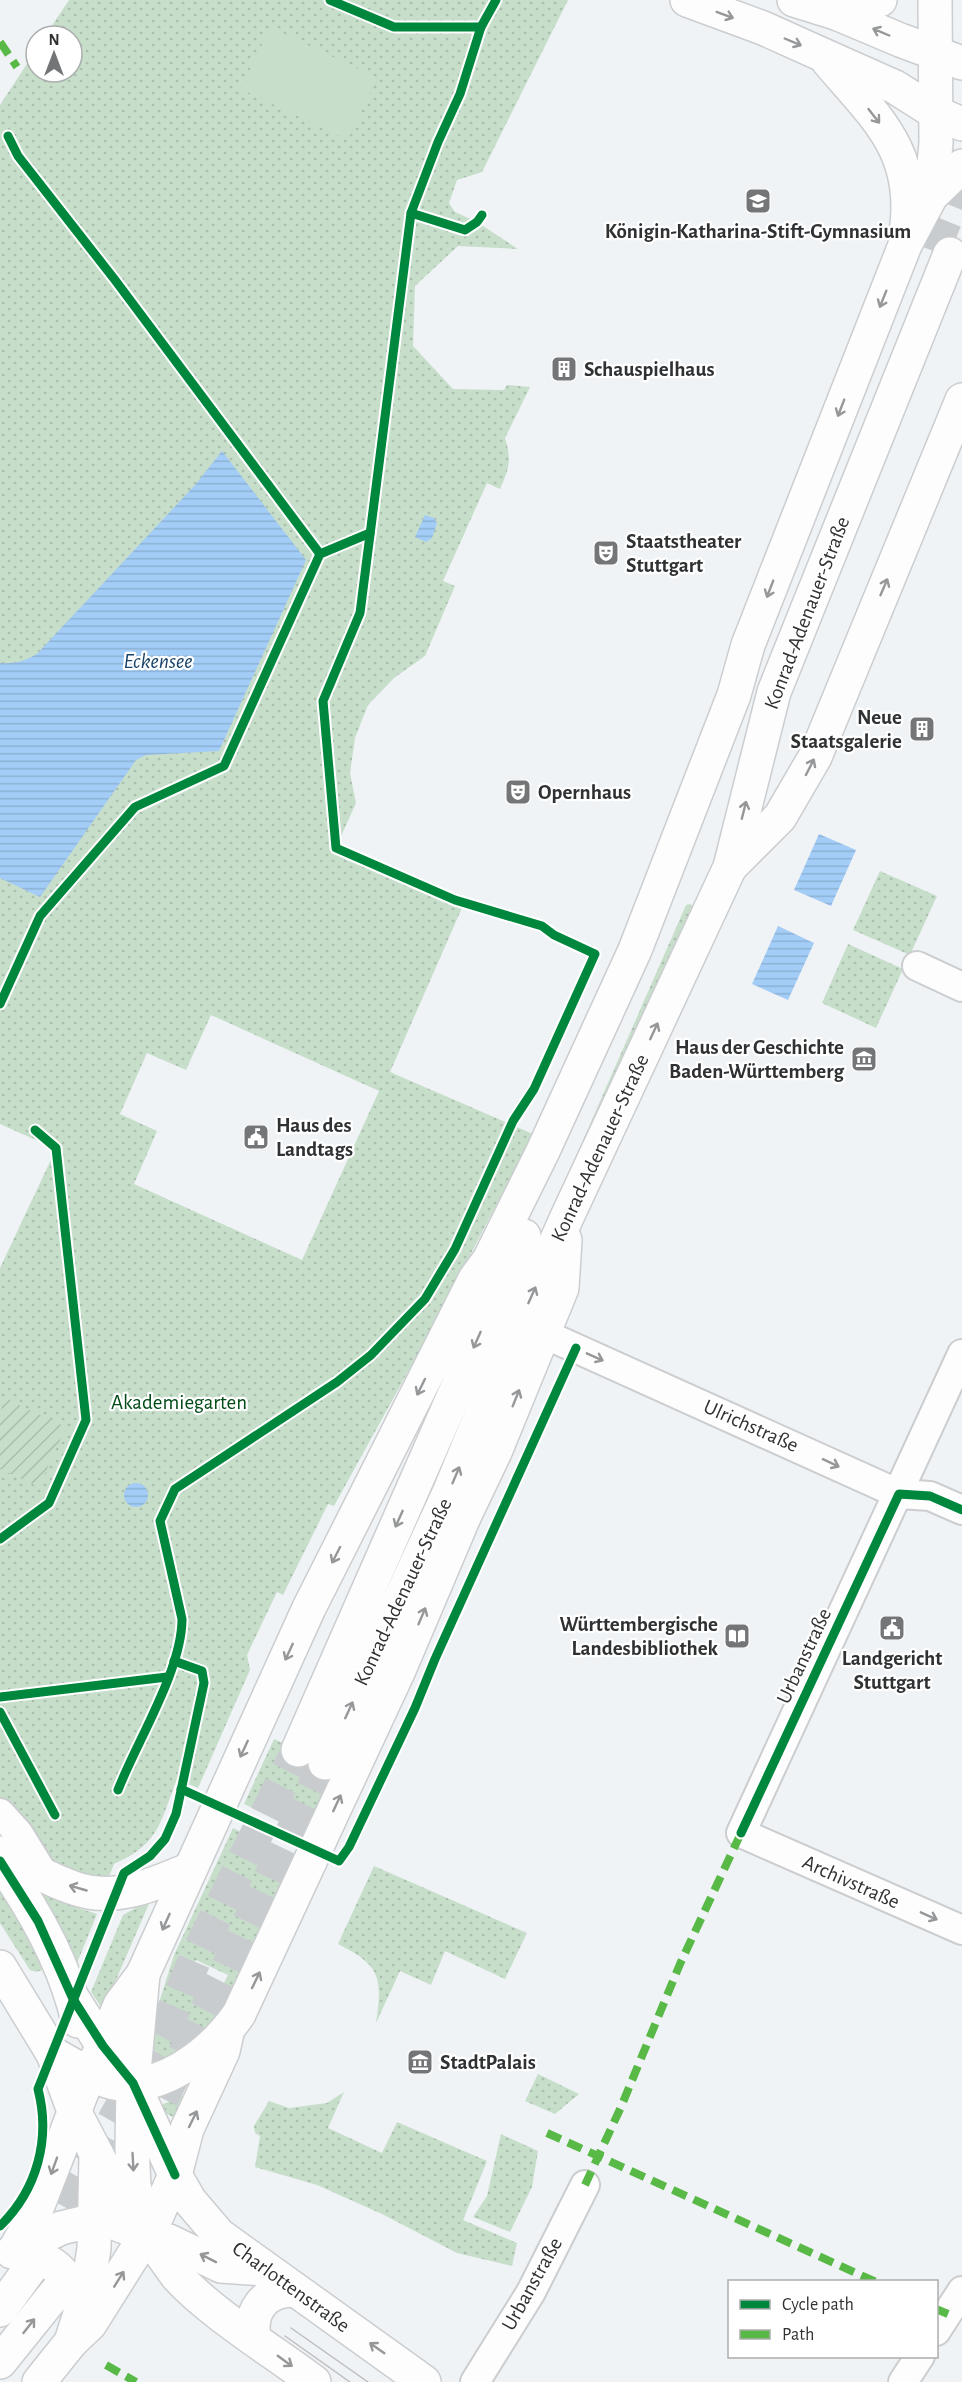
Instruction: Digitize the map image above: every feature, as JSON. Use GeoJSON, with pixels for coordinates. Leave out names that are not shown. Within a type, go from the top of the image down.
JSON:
{"type":"FeatureCollection","features":[{"type":"Feature","properties":{"kind":"main road"},"geometry":{"type":"LineString","coordinates":[[687,0],[763,28],[895,87],[949,107]]}},
{"type":"Feature","properties":{"kind":"main road"},"geometry":{"type":"LineString","coordinates":[[795,0],[836,13],[949,58]]}},
{"type":"Feature","properties":{"kind":"main road"},"geometry":{"type":"LineString","coordinates":[[836,13],[880,0]]}},
{"type":"Feature","properties":{"kind":"main road"},"geometry":{"type":"LineString","coordinates":[[0,2310],[15,2259],[120,2004],[143,1974],[188,1870],[309,1608],[475,1279],[489,1260],[546,1145],[635,950],[735,695],[748,645],[929,250],[938,202],[936,143],[949,107],[949,58],[935,9]]}},
{"type":"Feature","properties":{"kind":"main road"},"geometry":{"type":"LineString","coordinates":[[823,55],[886,133],[903,164],[909,202],[929,250]]}},
{"type":"Feature","properties":{"kind":"main road"},"geometry":{"type":"LineString","coordinates":[[938,202],[962,166]]}},
{"type":"Feature","properties":{"kind":"main road","name":"Konrad-Adenauer-Straße"},"geometry":{"type":"LineString","coordinates":[[929,250],[774,692],[730,867],[567,1217],[448,1493],[311,1757],[499,1289],[613,1038],[929,250]]}},
{"type":"Feature","properties":{"kind":"main road"},"geometry":{"type":"LineString","coordinates":[[730,867],[780,818],[815,757],[962,400]]}},
{"type":"Feature","properties":{"kind":"main road"},"geometry":{"type":"LineString","coordinates":[[546,1145],[550,1178]]}},
{"type":"Feature","properties":{"kind":"main road"},"geometry":{"type":"LineString","coordinates":[[133,2083],[147,2083],[197,2059],[228,2031],[239,2014],[399,1670],[464,1517],[495,1452],[562,1288],[567,1217]]}},
{"type":"Feature","properties":{"kind":"main road"},"geometry":{"type":"LineString","coordinates":[[0,1853],[82,1891],[116,1893],[154,1885],[188,1870]]}},
{"type":"Feature","properties":{"kind":"main road","name":"Charlottenstraße"},"geometry":{"type":"LineString","coordinates":[[0,1862],[38,1921],[73,1999],[96,2060],[133,2083],[175,2175],[190,2201],[219,2235],[424,2382]]}},
{"type":"Feature","properties":{"kind":"main road"},"geometry":{"type":"LineString","coordinates":[[0,1967],[53,2054],[74,2111],[116,2191],[148,2236],[188,2288],[314,2382]]}},
{"type":"Feature","properties":{"kind":"main road"},"geometry":{"type":"LineString","coordinates":[[17,1994],[39,1991],[48,1987],[60,1968]]}},
{"type":"Feature","properties":{"kind":"main road"},"geometry":{"type":"LineString","coordinates":[[143,1974],[133,2083],[134,2186],[148,2236]]}},
{"type":"Feature","properties":{"kind":"main road"},"geometry":{"type":"LineString","coordinates":[[39,2382],[71,2342],[90,2324],[148,2236],[175,2175],[188,2129],[223,2050],[228,2031]]}},
{"type":"Feature","properties":{"kind":"main road"},"geometry":{"type":"LineString","coordinates":[[137,2044],[150,2061],[163,2068],[180,2068]]}},
{"type":"Feature","properties":{"kind":"main road"},"geometry":{"type":"LineString","coordinates":[[53,2054],[96,2060]]}},
{"type":"Feature","properties":{"kind":"main road"},"geometry":{"type":"LineString","coordinates":[[0,2362],[69,2300],[88,2288],[94,2248],[95,2220],[96,2060]]}},
{"type":"Feature","properties":{"kind":"main road"},"geometry":{"type":"LineString","coordinates":[[15,2259],[61,2228],[95,2220],[114,2223],[187,2248],[221,2266],[264,2269]]}},
{"type":"Feature","properties":{"kind":"main road"},"geometry":{"type":"LineString","coordinates":[[15,2259],[40,2257],[56,2266],[68,2279],[71,2342]]}},
{"type":"Feature","properties":{"kind":"main road"},"geometry":{"type":"LineString","coordinates":[[254,2338],[252,2326],[261,2303],[270,2294],[282,2290],[294,2290]]}},
{"type":"Feature","properties":{"kind":"street"},"geometry":{"type":"LineString","coordinates":[[917,966],[962,987]]}},
{"type":"Feature","properties":{"kind":"street","name":"Ulrichstraße"},"geometry":{"type":"LineString","coordinates":[[542,1333],[899,1494],[930,1496],[962,1510]]}},
{"type":"Feature","properties":{"kind":"street","name":"Urbanstraße"},"geometry":{"type":"LineString","coordinates":[[741,1833],[962,1354]]}},
{"type":"Feature","properties":{"kind":"street"},"geometry":{"type":"LineString","coordinates":[[0,1813],[19,1834],[43,1874]]}},
{"type":"Feature","properties":{"kind":"street","name":"Archivstraße"},"geometry":{"type":"LineString","coordinates":[[741,1833],[962,1930]]}},
{"type":"Feature","properties":{"kind":"street","name":"Urbanstraße"},"geometry":{"type":"LineString","coordinates":[[475,2382],[531,2292],[585,2184]]}},
{"type":"Feature","properties":{"kind":"street"},"geometry":{"type":"LineString","coordinates":[[903,2382],[919,2358]]}},
{"type":"Feature","properties":{"kind":"green space","name":"Akademiegarten"},"geometry":{"type":"Polygon","coordinates":[[[69,0],[568,0],[482,172],[457,180],[449,203],[455,212],[477,222],[518,249],[458,246],[415,286],[413,346],[453,389],[504,390],[507,385],[530,387],[505,438],[509,464],[506,476],[500,489],[487,483],[443,581],[455,586],[425,656],[394,678],[368,705],[355,738],[350,773],[356,803],[334,852],[345,857],[347,861],[352,850],[465,901],[390,1072],[533,1134],[436,1321],[334,1506],[328,1504],[283,1595],[277,1592],[247,1655],[250,1670],[198,1788],[177,1779],[162,1820],[150,1840],[114,1864],[108,1879],[90,1878],[60,1865],[46,1855],[0,1803],[0,1268],[56,1149],[0,1124],[0,105],[24,68],[24,84],[84,84],[84,24],[53,24],[69,0]],[[211,1015],[186,1070],[147,1053],[120,1114],[157,1131],[134,1184],[302,1260],[379,1091],[211,1015]]]}},
{"type":"Feature","properties":{"kind":"green space"},"geometry":{"type":"Polygon","coordinates":[[[270,27],[377,78],[348,140],[241,89],[270,27]]]}},
{"type":"Feature","properties":{"kind":"green space"},"geometry":{"type":"Polygon","coordinates":[[[880,871],[937,896],[910,955],[853,930],[880,871]]]}},
{"type":"Feature","properties":{"kind":"green space"},"geometry":{"type":"Polygon","coordinates":[[[690,904],[695,907],[555,1204],[686,905],[690,904]]]}},
{"type":"Feature","properties":{"kind":"green space"},"geometry":{"type":"Polygon","coordinates":[[[848,944],[903,969],[876,1028],[822,1003],[848,944]]]}},
{"type":"Feature","properties":{"kind":"green space"},"geometry":{"type":"Polygon","coordinates":[[[6,1399],[66,1427],[39,1487],[0,1469],[0,1412],[6,1399]]]}},
{"type":"Feature","properties":{"kind":"green space"},"geometry":{"type":"Polygon","coordinates":[[[274,1739],[342,1771],[313,1837],[244,1804],[274,1739]]]}},
{"type":"Feature","properties":{"kind":"green space"},"geometry":{"type":"Polygon","coordinates":[[[233,1828],[304,1862],[236,2009],[170,2059],[157,2055],[150,2042],[158,2006],[174,1955],[233,1828]],[[196,1960],[189,1975],[197,1988],[209,1993],[220,1991],[228,1975],[196,1960]]]}},
{"type":"Feature","properties":{"kind":"green space"},"geometry":{"type":"Polygon","coordinates":[[[374,1866],[527,1933],[505,1979],[445,1951],[431,1985],[400,1971],[376,2023],[379,1994],[375,1974],[363,1959],[338,1944],[374,1866]]]}},
{"type":"Feature","properties":{"kind":"green space"},"geometry":{"type":"Polygon","coordinates":[[[0,1883],[45,1969],[36,1972],[30,1970],[0,1923],[0,1883]]]}},
{"type":"Feature","properties":{"kind":"green space"},"geometry":{"type":"Polygon","coordinates":[[[34,1888],[63,1903],[97,1914],[77,1963],[34,1888]]]}},
{"type":"Feature","properties":{"kind":"green space"},"geometry":{"type":"Polygon","coordinates":[[[151,1899],[103,2010],[91,1992],[123,1915],[151,1899]]]}},
{"type":"Feature","properties":{"kind":"green space"},"geometry":{"type":"Polygon","coordinates":[[[538,2074],[579,2094],[555,2114],[525,2101],[538,2074]]]}},
{"type":"Feature","properties":{"kind":"green space"},"geometry":{"type":"Polygon","coordinates":[[[195,2091],[183,2122],[167,2114],[158,2106],[195,2091]]]}},
{"type":"Feature","properties":{"kind":"green space"},"geometry":{"type":"Polygon","coordinates":[[[344,2092],[328,2128],[382,2153],[397,2122],[487,2161],[463,2220],[517,2243],[512,2266],[457,2253],[382,2214],[317,2185],[255,2167],[260,2136],[255,2133],[254,2126],[269,2101],[289,2108],[327,2103],[344,2092]]]}},
{"type":"Feature","properties":{"kind":"green space"},"geometry":{"type":"Polygon","coordinates":[[[501,2134],[538,2151],[532,2187],[510,2232],[473,2217],[487,2196],[501,2134]]]}},
{"type":"Feature","properties":{"kind":"water","name":"Eckensee"},"geometry":{"type":"Polygon","coordinates":[[[222,451],[306,560],[219,751],[146,755],[136,760],[40,897],[0,878],[0,663],[20,662],[37,654],[196,484],[222,451]]]}},
{"type":"Feature","properties":{"kind":"water"},"geometry":{"type":"Polygon","coordinates":[[[425,515],[434,518],[437,523],[432,538],[426,542],[415,537],[425,515]]]}},
{"type":"Feature","properties":{"kind":"water"},"geometry":{"type":"Polygon","coordinates":[[[819,834],[856,850],[831,906],[794,890],[819,834]]]}},
{"type":"Feature","properties":{"kind":"water"},"geometry":{"type":"Polygon","coordinates":[[[778,926],[814,943],[788,1000],[752,984],[778,926]]]}},
{"type":"Feature","properties":{"kind":"water"},"geometry":{"type":"Polygon","coordinates":[[[136,1483],[145,1486],[148,1495],[145,1504],[136,1507],[127,1504],[124,1495],[127,1486],[136,1483]]]}},
{"type":"Feature","properties":{"kind":"tunnel"},"geometry":{"type":"LineString","coordinates":[[933,251],[962,180]]}},
{"type":"Feature","properties":{"kind":"tunnel"},"geometry":{"type":"LineString","coordinates":[[41,2250],[167,2025],[195,1959],[298,1750]]}},
{"type":"Feature","properties":{"kind":"tunnel"},"geometry":{"type":"LineString","coordinates":[[140,2142],[222,1979],[325,1763]]}},
{"type":"Feature","properties":{"kind":"tram line"},"geometry":{"type":"LineString","coordinates":[[291,2328],[368,2382]]}},
{"type":"Feature","properties":{"kind":"tram line"},"geometry":{"type":"LineString","coordinates":[[285,2336],[350,2382]]}},
{"type":"Feature","properties":{"kind":"marked path"},"geometry":{"type":"LineString","coordinates":[[0,42],[17,67]]}},
{"type":"Feature","properties":{"kind":"marked path"},"geometry":{"type":"LineString","coordinates":[[585,2185],[621,2107],[680,1964],[741,1833]]}},
{"type":"Feature","properties":{"kind":"marked path"},"geometry":{"type":"LineString","coordinates":[[547,2133],[872,2280]]}},
{"type":"Feature","properties":{"kind":"marked path"},"geometry":{"type":"LineString","coordinates":[[938,2310],[948,2314]]}},
{"type":"Feature","properties":{"kind":"marked path"},"geometry":{"type":"LineString","coordinates":[[106,2365],[136,2382]]}},
{"type":"Feature","properties":{"kind":"cycle path"},"geometry":{"type":"LineString","coordinates":[[330,0],[394,27],[481,27]]}},
{"type":"Feature","properties":{"kind":"cycle path"},"geometry":{"type":"LineString","coordinates":[[118,1790],[167,1683],[180,1639],[182,1619],[160,1521],[175,1489],[337,1382],[371,1355],[425,1299],[455,1249],[513,1121],[534,1089],[595,954],[554,935],[542,926],[455,900],[336,848],[323,701],[360,613],[411,213],[438,142],[460,94],[481,27],[496,0]]}},
{"type":"Feature","properties":{"kind":"cycle path"},"geometry":{"type":"LineString","coordinates":[[8,136],[18,156],[115,280],[320,554]]}},
{"type":"Feature","properties":{"kind":"cycle path"},"geometry":{"type":"LineString","coordinates":[[411,213],[465,230],[477,222],[482,215]]}},
{"type":"Feature","properties":{"kind":"cycle path"},"geometry":{"type":"LineString","coordinates":[[0,1004],[40,916],[135,807],[224,766],[320,554],[370,533]]}},
{"type":"Feature","properties":{"kind":"cycle path"},"geometry":{"type":"LineString","coordinates":[[0,1539],[49,1503],[86,1420],[56,1148],[35,1130]]}},
{"type":"Feature","properties":{"kind":"cycle path"},"geometry":{"type":"LineString","coordinates":[[181,1789],[339,1861],[349,1847],[415,1708],[576,1348]]}},
{"type":"Feature","properties":{"kind":"cycle path"},"geometry":{"type":"LineString","coordinates":[[741,1833],[899,1494],[930,1496],[962,1510]]}},
{"type":"Feature","properties":{"kind":"cycle path"},"geometry":{"type":"LineString","coordinates":[[0,2226],[23,2196],[38,2163],[43,2126],[38,2089],[124,1873],[150,1856],[165,1839],[176,1814],[204,1683],[202,1671],[174,1661]]}},
{"type":"Feature","properties":{"kind":"cycle path"},"geometry":{"type":"LineString","coordinates":[[0,1697],[167,1677]]}},
{"type":"Feature","properties":{"kind":"cycle path"},"geometry":{"type":"LineString","coordinates":[[0,1712],[55,1815]]}},
{"type":"Feature","properties":{"kind":"cycle path"},"geometry":{"type":"LineString","coordinates":[[0,1861],[38,1921],[73,1999],[103,2046],[133,2083],[175,2175]]}},
{"type":"Feature","properties":{"kind":"place","name":"Königin-Katharina-Stift-Gymnasium"},"geometry":{"type":"Point","coordinates":[758,201]}},
{"type":"Feature","properties":{"kind":"place","name":"Schauspielhaus"},"geometry":{"type":"Point","coordinates":[564,369]}},
{"type":"Feature","properties":{"kind":"place","name":"Staatstheater Stuttgart"},"geometry":{"type":"Point","coordinates":[606,553]}},
{"type":"Feature","properties":{"kind":"place","name":"Neue Staatsgalerie"},"geometry":{"type":"Point","coordinates":[922,729]}},
{"type":"Feature","properties":{"kind":"place","name":"Opernhaus"},"geometry":{"type":"Point","coordinates":[518,792]}},
{"type":"Feature","properties":{"kind":"place","name":"Haus der Geschichte Baden-Württemberg"},"geometry":{"type":"Point","coordinates":[864,1059]}},
{"type":"Feature","properties":{"kind":"place","name":"Haus des Landtags"},"geometry":{"type":"Point","coordinates":[256,1137]}},
{"type":"Feature","properties":{"kind":"place","name":"Landgericht Stuttgart"},"geometry":{"type":"Point","coordinates":[892,1628]}},
{"type":"Feature","properties":{"kind":"place","name":"Württembergische Landesbibliothek"},"geometry":{"type":"Point","coordinates":[737,1636]}},
{"type":"Feature","properties":{"kind":"place","name":"StadtPalais"},"geometry":{"type":"Point","coordinates":[420,2062]}}]}
